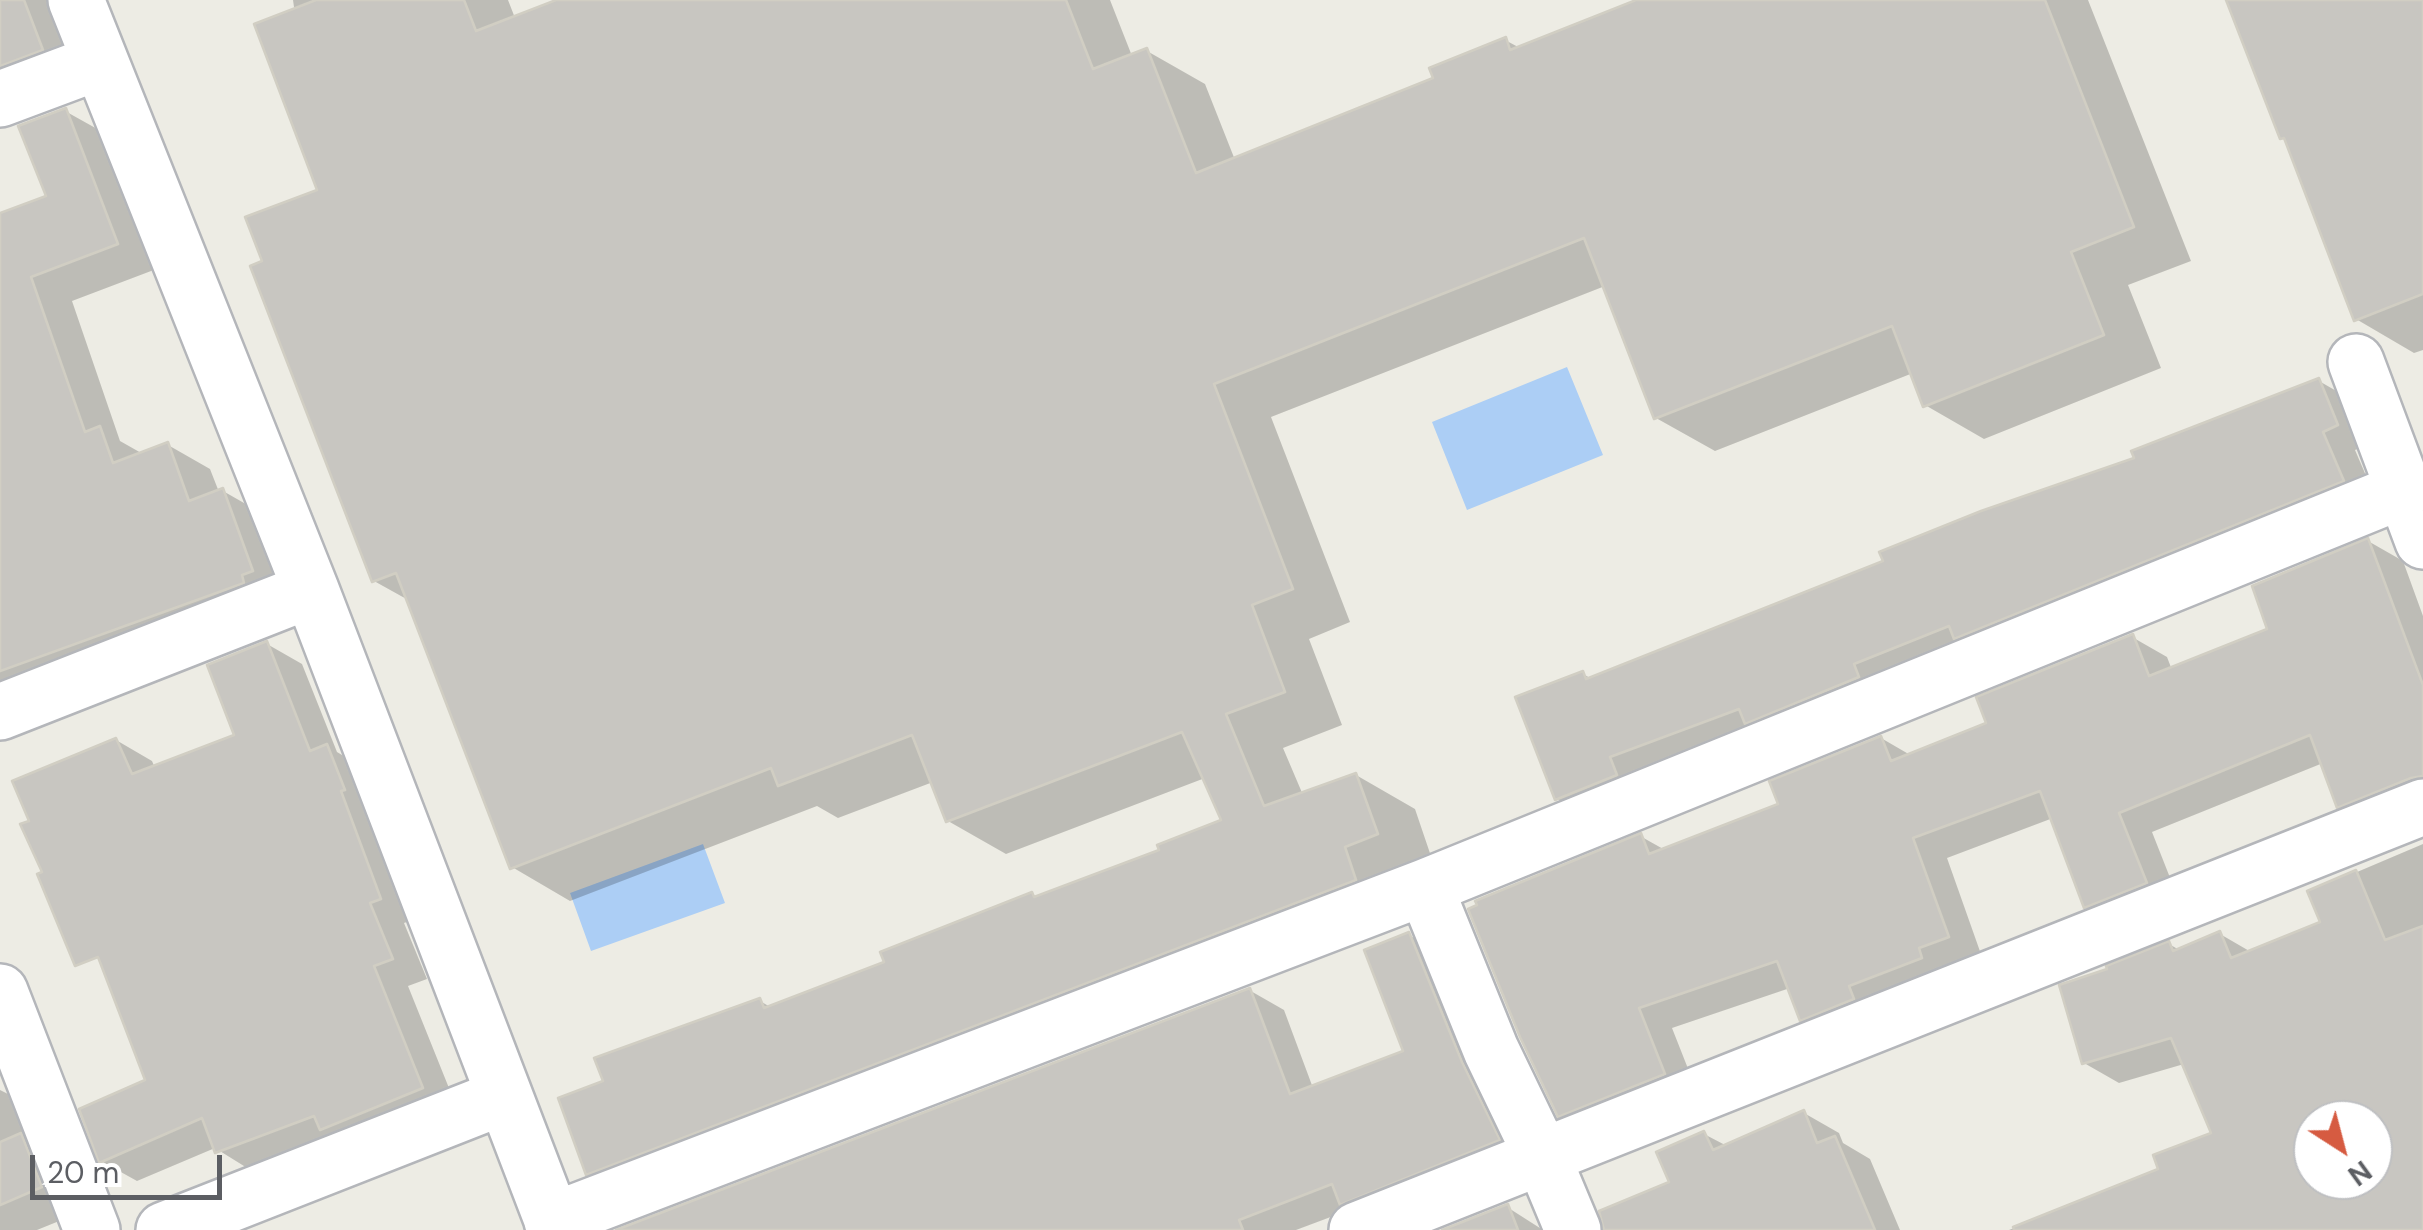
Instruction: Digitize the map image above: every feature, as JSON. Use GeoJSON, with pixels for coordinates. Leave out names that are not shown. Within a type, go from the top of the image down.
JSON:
{"type":"FeatureCollection","features":[{"type":"Feature","properties":{"kind":"street"},"geometry":{"type":"LineString","coordinates":[[76,0],[311,590],[554,1226],[1426,887],[2404,490]]}},
{"type":"Feature","properties":{"kind":"street"},"geometry":{"type":"LineString","coordinates":[[0,99],[99,62]]}},
{"type":"Feature","properties":{"kind":"street"},"geometry":{"type":"LineString","coordinates":[[2356,362],[2423,541]]}},
{"type":"Feature","properties":{"kind":"street"},"geometry":{"type":"LineString","coordinates":[[0,712],[311,590]]}},
{"type":"Feature","properties":{"kind":"street"},"geometry":{"type":"LineString","coordinates":[[1357,1230],[2423,807]]}},
{"type":"Feature","properties":{"kind":"street"},"geometry":{"type":"LineString","coordinates":[[1426,887],[1492,1050],[1572,1230]]}},
{"type":"Feature","properties":{"kind":"street"},"geometry":{"type":"LineString","coordinates":[[0,992],[92,1230]]}},
{"type":"Feature","properties":{"kind":"street"},"geometry":{"type":"LineString","coordinates":[[164,1230],[503,1097]]}},
{"type":"Feature","properties":{"kind":"water"},"geometry":{"type":"Polygon","coordinates":[[[1567,367],[1603,455],[1467,510],[1432,422],[1567,367]]]}},
{"type":"Feature","properties":{"kind":"water"},"geometry":{"type":"Polygon","coordinates":[[[703,844],[725,903],[591,951],[570,893],[703,844]]]}},
{"type":"Feature","properties":{"kind":"building"},"geometry":{"type":"Polygon","coordinates":[[[0,0],[24,0],[43,50],[0,66],[0,0]]]}},
{"type":"Feature","properties":{"kind":"building"},"geometry":{"type":"Polygon","coordinates":[[[316,0],[464,0],[476,31],[556,0],[1066,0],[1093,69],[1147,48],[1196,173],[1433,78],[1429,68],[1506,37],[1510,50],[1636,0],[2045,0],[2134,227],[2071,252],[2104,335],[1923,407],[1892,326],[1654,419],[1584,238],[1214,384],[1293,589],[1252,605],[1285,692],[1226,714],[1264,806],[1356,773],[1378,834],[1345,847],[1356,880],[586,1175],[558,1098],[603,1081],[594,1058],[760,998],[764,1008],[884,962],[880,952],[1032,892],[1034,897],[1159,850],[1157,845],[1221,820],[1182,732],[946,822],[912,735],[778,786],[771,768],[510,869],[396,573],[372,582],[250,266],[262,261],[245,217],[317,190],[254,24],[316,0]]]}},
{"type":"Feature","properties":{"kind":"building"},"geometry":{"type":"Polygon","coordinates":[[[2226,0],[2423,0],[2423,294],[2354,321],[2226,0]]]}},
{"type":"Feature","properties":{"kind":"building"},"geometry":{"type":"Polygon","coordinates":[[[66,108],[118,244],[31,277],[85,432],[100,426],[113,463],[168,442],[189,501],[223,488],[253,571],[242,575],[244,583],[0,671],[0,213],[46,196],[18,126],[66,108]]]}},
{"type":"Feature","properties":{"kind":"building"},"geometry":{"type":"Polygon","coordinates":[[[2319,378],[2338,425],[2323,432],[2344,481],[1954,639],[1949,626],[1854,664],[1859,677],[1745,724],[1739,709],[1610,757],[1617,775],[1555,800],[1515,697],[1583,671],[1586,679],[1883,561],[1879,552],[1981,511],[2134,458],[2131,451],[2319,378]]]}},
{"type":"Feature","properties":{"kind":"building"},"geometry":{"type":"Polygon","coordinates":[[[2368,538],[2423,685],[2423,776],[2337,808],[2310,735],[2119,813],[2147,883],[2084,908],[2040,791],[1913,838],[1949,937],[1919,948],[1922,958],[1849,986],[1854,999],[1800,1021],[1777,961],[1639,1008],[1665,1074],[1558,1117],[1520,1037],[1468,909],[1477,905],[1475,901],[1641,833],[1649,854],[1778,804],[1769,781],[1881,736],[1891,761],[1986,723],[1976,697],[2133,634],[2149,676],[2267,629],[2252,586],[2368,538]]]}},
{"type":"Feature","properties":{"kind":"building"},"geometry":{"type":"Polygon","coordinates":[[[267,641],[310,751],[327,744],[345,790],[341,791],[381,899],[370,903],[393,959],[374,966],[423,1088],[320,1130],[314,1116],[215,1153],[202,1118],[99,1163],[79,1109],[145,1080],[98,957],[75,966],[37,874],[42,872],[20,824],[29,821],[12,781],[116,738],[132,774],[234,735],[207,665],[267,641]]]}},
{"type":"Feature","properties":{"kind":"building"},"geometry":{"type":"Polygon","coordinates":[[[2356,870],[2385,940],[2423,926],[2423,1230],[2014,1230],[2013,1227],[2158,1169],[2153,1155],[2211,1133],[2171,1038],[2082,1064],[2059,985],[2169,941],[2173,951],[2220,931],[2231,958],[2320,922],[2307,891],[2356,870]]]}},
{"type":"Feature","properties":{"kind":"building"},"geometry":{"type":"Polygon","coordinates":[[[1409,932],[1462,1062],[1500,1140],[1340,1205],[1332,1184],[1239,1220],[1243,1230],[616,1230],[1250,988],[1290,1094],[1403,1051],[1364,950],[1409,932]]]}},
{"type":"Feature","properties":{"kind":"building"},"geometry":{"type":"Polygon","coordinates":[[[1804,1110],[1817,1143],[1835,1136],[1875,1230],[1604,1230],[1599,1211],[1669,1182],[1656,1152],[1704,1131],[1713,1150],[1804,1110]]]}},
{"type":"Feature","properties":{"kind":"building"},"geometry":{"type":"Polygon","coordinates":[[[21,1133],[42,1187],[0,1205],[0,1142],[21,1133]]]}},
{"type":"Feature","properties":{"kind":"building"},"geometry":{"type":"Polygon","coordinates":[[[1508,1204],[1518,1230],[1442,1230],[1508,1204]]]}}]}
